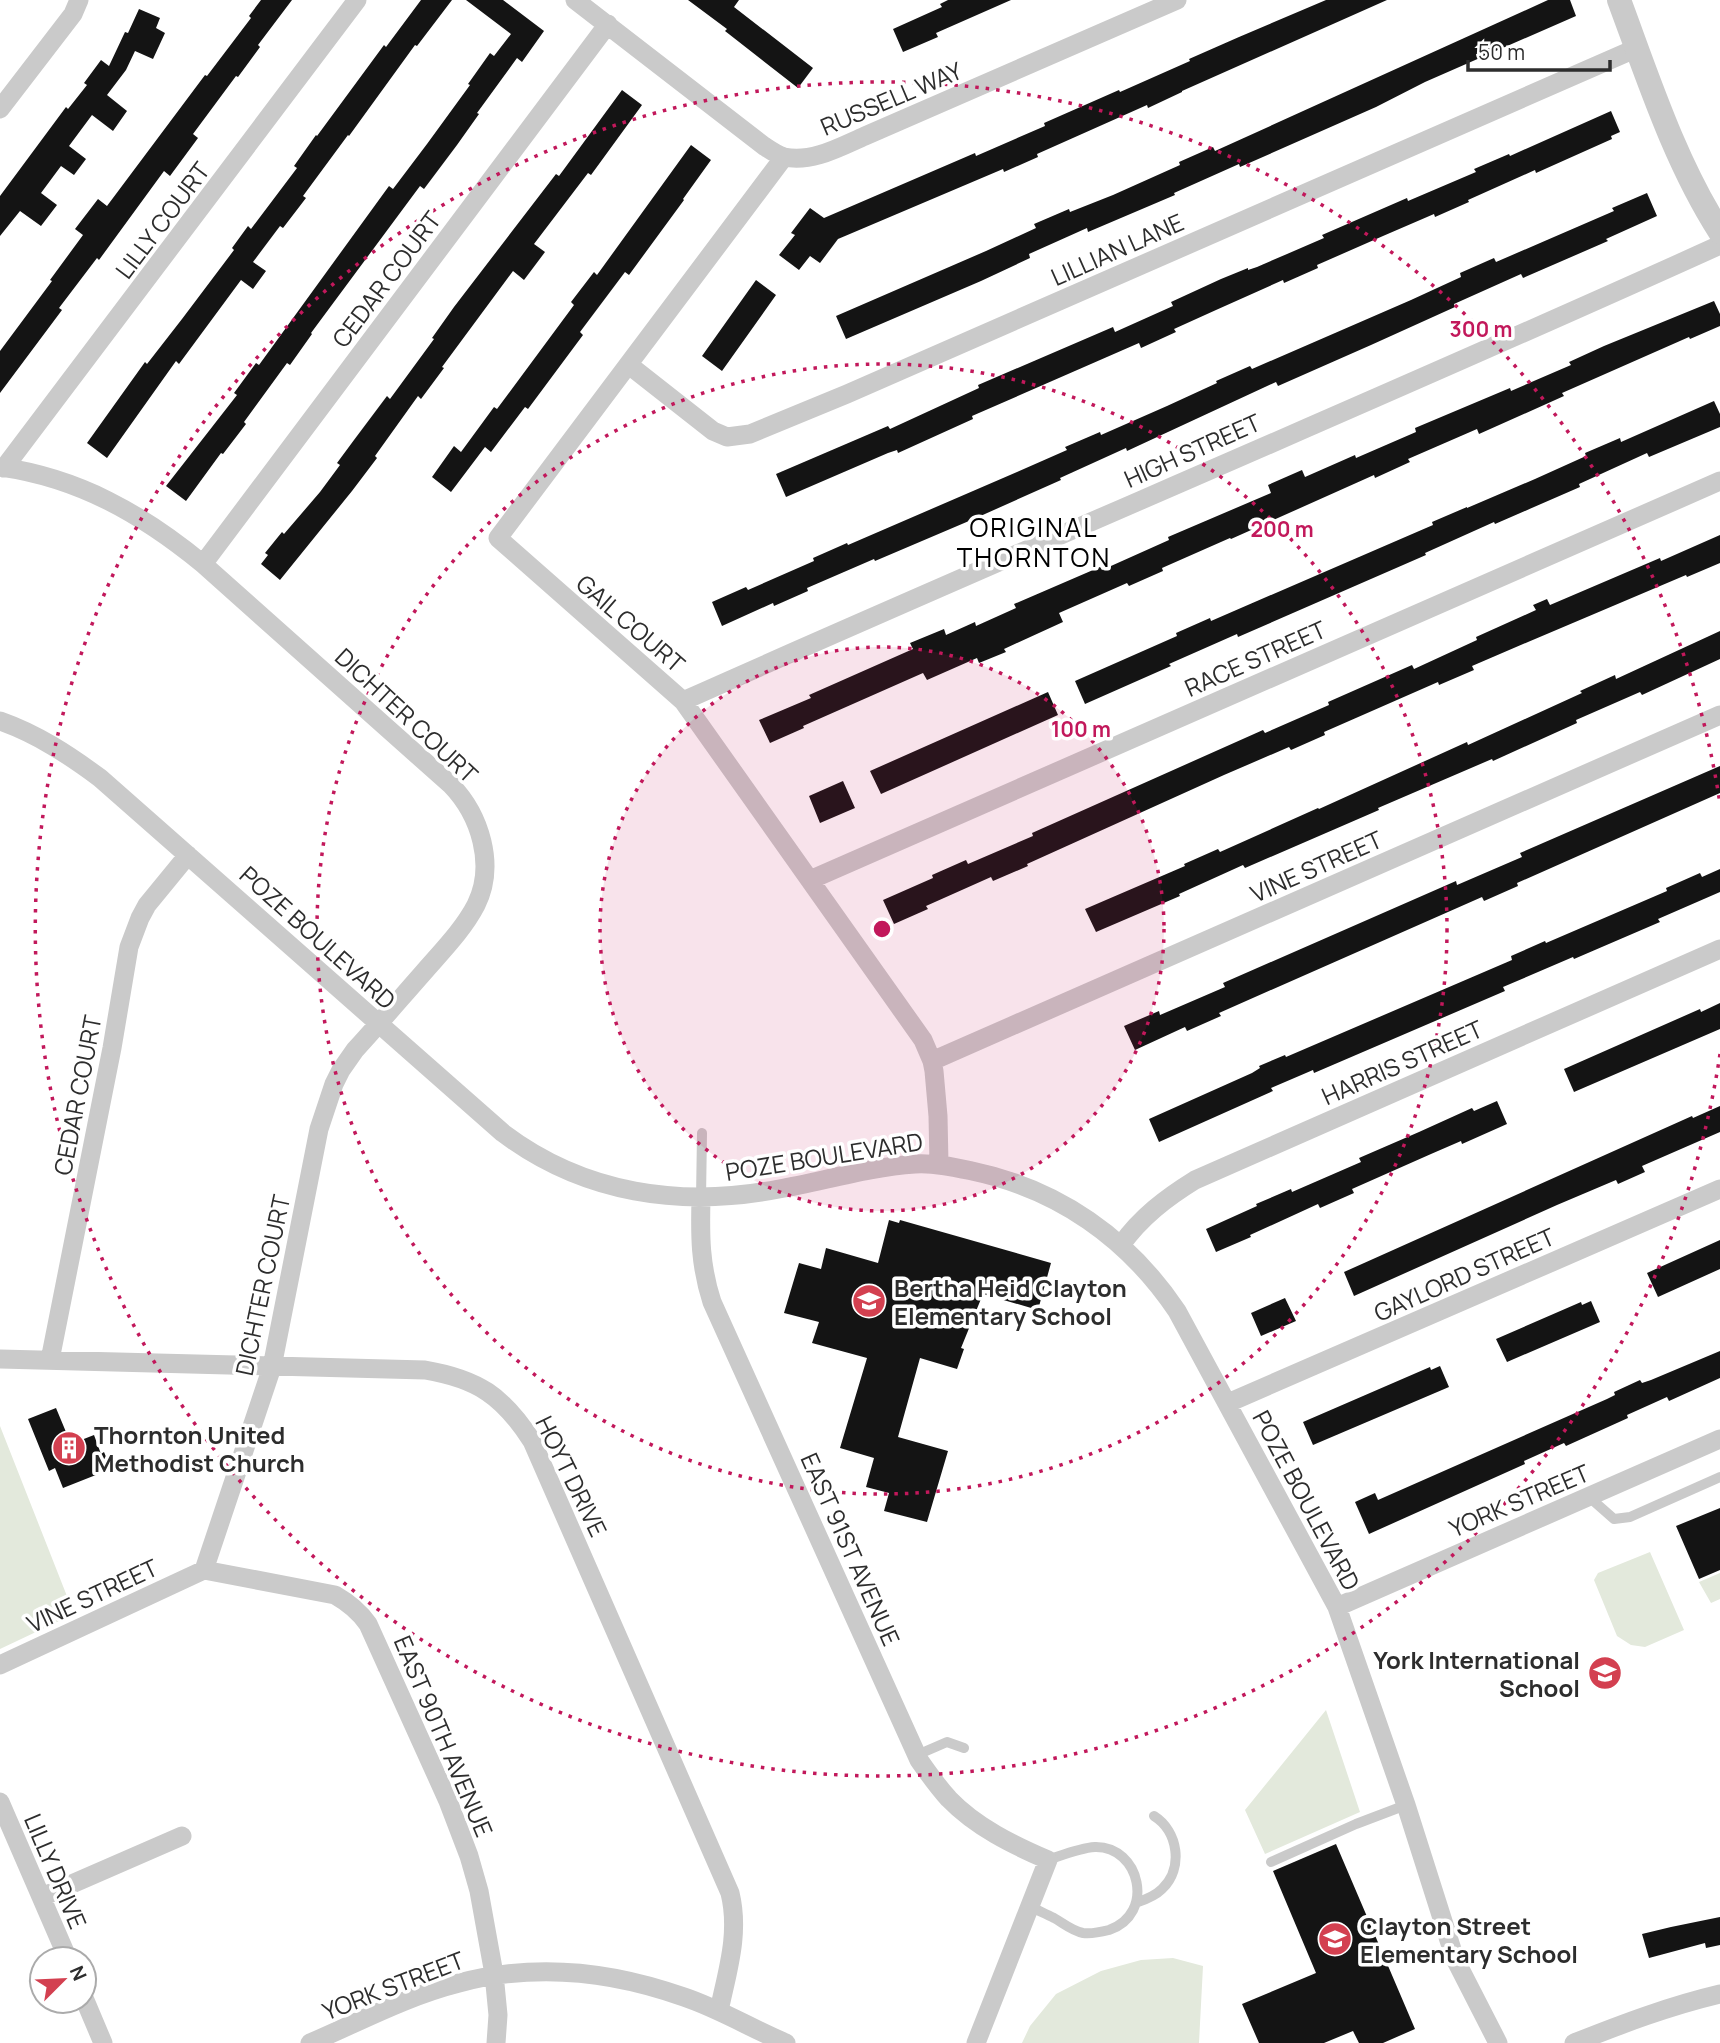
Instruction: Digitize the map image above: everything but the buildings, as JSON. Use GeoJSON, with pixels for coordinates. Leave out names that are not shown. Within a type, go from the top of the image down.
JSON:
{"type":"FeatureCollection","features":[{"type":"Feature","properties":{"kind":"street"},"geometry":{"type":"LineString","coordinates":[[0,109],[73,14],[79,0]]}},
{"type":"Feature","properties":{"kind":"street","name":"LILLY COURT"},"geometry":{"type":"LineString","coordinates":[[2,467],[197,215],[357,0]]}},
{"type":"Feature","properties":{"kind":"street"},"geometry":{"type":"LineString","coordinates":[[575,0],[764,146],[784,157]]}},
{"type":"Feature","properties":{"kind":"street","name":"RUSSELL WAY"},"geometry":{"type":"LineString","coordinates":[[784,157],[818,156],[1177,0]]}},
{"type":"Feature","properties":{"kind":"street"},"geometry":{"type":"LineString","coordinates":[[1619,0],[1679,156],[1693,187],[1720,232]]}},
{"type":"Feature","properties":{"kind":"street","name":"CEDAR COURT"},"geometry":{"type":"LineString","coordinates":[[202,564],[608,24]]}},
{"type":"Feature","properties":{"kind":"street","name":"LILLIAN LANE"},"geometry":{"type":"LineString","coordinates":[[629,365],[713,431],[727,437],[750,434],[1637,48]]}},
{"type":"Feature","properties":{"kind":"street","name":"GAIL COURT"},"geometry":{"type":"LineString","coordinates":[[784,157],[498,538],[683,701],[923,1040],[932,1061],[938,1116],[939,1164]]}},
{"type":"Feature","properties":{"kind":"street","name":"HIGH STREET"},"geometry":{"type":"LineString","coordinates":[[683,701],[1720,245]]}},
{"type":"Feature","properties":{"kind":"street","name":"DICHTER COURT"},"geometry":{"type":"LineString","coordinates":[[2,467],[50,478],[99,496],[168,536],[451,785],[475,818],[485,859],[485,870],[475,907],[455,936],[355,1050],[341,1070],[319,1129],[272,1367],[204,1570]]}},
{"type":"Feature","properties":{"kind":"street","name":"RACE STREET"},"geometry":{"type":"LineString","coordinates":[[810,880],[1720,481]]}},
{"type":"Feature","properties":{"kind":"street","name":"VINE STREET"},"geometry":{"type":"LineString","coordinates":[[932,1061],[1720,715]]}},
{"type":"Feature","properties":{"kind":"street","name":"POZE BOULEVARD"},"geometry":{"type":"LineString","coordinates":[[0,721],[19,728],[70,756],[100,778],[503,1133],[550,1162],[600,1183],[643,1194],[701,1198],[779,1189],[863,1171],[915,1164],[939,1164],[1013,1181],[1046,1194],[1070,1207],[1121,1245],[1161,1288],[1177,1311],[1336,1607],[1406,1805],[1455,1959],[1498,2043]]}},
{"type":"Feature","properties":{"kind":"street","name":"CEDAR COURT"},"geometry":{"type":"LineString","coordinates":[[50,1360],[129,947],[147,905],[188,855]]}},
{"type":"Feature","properties":{"kind":"street","name":"HARRIS STREET"},"geometry":{"type":"LineString","coordinates":[[1121,1245],[1149,1213],[1195,1180],[1720,949]]}},
{"type":"Feature","properties":{"kind":"street","name":"GAYLORD STREET"},"geometry":{"type":"LineString","coordinates":[[1228,1403],[1720,1189]]}},
{"type":"Feature","properties":{"kind":"street","name":"EAST 91ST AVENUE"},"geometry":{"type":"LineString","coordinates":[[701,1198],[700,1251],[704,1279],[712,1302],[917,1755],[946,1796],[982,1826],[1008,1842],[1048,1860]]}},
{"type":"Feature","properties":{"kind":"street","name":"HOYT DRIVE"},"geometry":{"type":"LineString","coordinates":[[0,1359],[425,1370],[470,1382],[501,1400],[518,1419],[532,1441],[730,1893],[734,1909],[734,1937],[719,2011]]}},
{"type":"Feature","properties":{"kind":"street","name":"YORK STREET"},"geometry":{"type":"LineString","coordinates":[[1336,1607],[1720,1439]]}},
{"type":"Feature","properties":{"kind":"street","name":"VINE STREET"},"geometry":{"type":"LineString","coordinates":[[0,1665],[204,1570]]}},
{"type":"Feature","properties":{"kind":"street","name":"EAST 90TH AVENUE"},"geometry":{"type":"LineString","coordinates":[[204,1570],[335,1595],[360,1612],[368,1624],[443,1790],[469,1856],[479,1891],[494,1974],[498,2015],[496,2043]]}},
{"type":"Feature","properties":{"kind":"street","name":"LILLY DRIVE"},"geometry":{"type":"LineString","coordinates":[[0,1802],[62,1945]]}},
{"type":"Feature","properties":{"kind":"street"},"geometry":{"type":"LineString","coordinates":[[41,1897],[182,1836]]}},
{"type":"Feature","properties":{"kind":"street"},"geometry":{"type":"LineString","coordinates":[[976,2043],[1048,1860]]}},
{"type":"Feature","properties":{"kind":"street","name":"YORK STREET"},"geometry":{"type":"LineString","coordinates":[[310,2043],[411,1999],[456,1983],[494,1974],[534,1971],[587,1973],[639,1983],[685,1997],[786,2043]]}},
{"type":"Feature","properties":{"kind":"street"},"geometry":{"type":"LineString","coordinates":[[1574,2043],[1642,2016],[1720,1994]]}},
{"type":"Feature","properties":{"kind":"street"},"geometry":{"type":"LineString","coordinates":[[91,2015],[103,2043]]}},
{"type":"Feature","properties":{"kind":"lane"},"geometry":{"type":"LineString","coordinates":[[701,1198],[702,1133]]}},
{"type":"Feature","properties":{"kind":"lane"},"geometry":{"type":"LineString","coordinates":[[1588,1497],[1614,1519],[1630,1517],[1720,1477]]}},
{"type":"Feature","properties":{"kind":"lane"},"geometry":{"type":"LineString","coordinates":[[917,1755],[947,1742],[964,1748]]}},
{"type":"Feature","properties":{"kind":"lane"},"geometry":{"type":"LineString","coordinates":[[1271,1862],[1406,1805]]}},
{"type":"Feature","properties":{"kind":"lane"},"geometry":{"type":"LineString","coordinates":[[1138,1902],[1152,1897],[1164,1887],[1173,1873],[1176,1850],[1169,1830],[1163,1821],[1154,1816]]}},
{"type":"Feature","properties":{"kind":"lane"},"geometry":{"type":"LineString","coordinates":[[1029,1906],[1071,1929],[1083,1933],[1098,1933],[1113,1929],[1124,1921],[1138,1902],[1138,1888],[1133,1872],[1117,1853],[1096,1847],[1048,1860]]}},
{"type":"Feature","properties":{"kind":"shaded area"},"geometry":{"type":"Polygon","coordinates":[[[0,1426],[74,1614],[0,1649],[0,1426]]]}},
{"type":"Feature","properties":{"kind":"shaded area"},"geometry":{"type":"Polygon","coordinates":[[[1650,1552],[1684,1630],[1645,1647],[1631,1645],[1617,1636],[1594,1580],[1598,1573],[1650,1552]]]}},
{"type":"Feature","properties":{"kind":"shaded area"},"geometry":{"type":"Polygon","coordinates":[[[1720,1573],[1720,1599],[1711,1603],[1699,1582],[1720,1573]]]}},
{"type":"Feature","properties":{"kind":"shaded area"},"geometry":{"type":"Polygon","coordinates":[[[1326,1710],[1360,1812],[1265,1854],[1245,1810],[1326,1710]]]}},
{"type":"Feature","properties":{"kind":"shaded area"},"geometry":{"type":"Polygon","coordinates":[[[1173,1958],[1203,1966],[1199,2043],[1022,2043],[1030,2026],[1056,1994],[1101,1971],[1141,1960],[1173,1958]]]}},
{"type":"Feature","properties":{"kind":"place","name":"Bertha Heid Clayton Elementary School"},"geometry":{"type":"Point","coordinates":[869,1301]}},
{"type":"Feature","properties":{"kind":"place","name":"Thornton United Methodist Church"},"geometry":{"type":"Point","coordinates":[69,1448]}},
{"type":"Feature","properties":{"kind":"place","name":"York International School"},"geometry":{"type":"Point","coordinates":[1605,1673]}},
{"type":"Feature","properties":{"kind":"place","name":"Clayton Street Elementary School"},"geometry":{"type":"Point","coordinates":[1335,1939]}},
{"type":"Feature","properties":{"kind":"district","name":"ORIGINAL THORNTON"},"geometry":{"type":"Point","coordinates":[1034,542]}}]}
